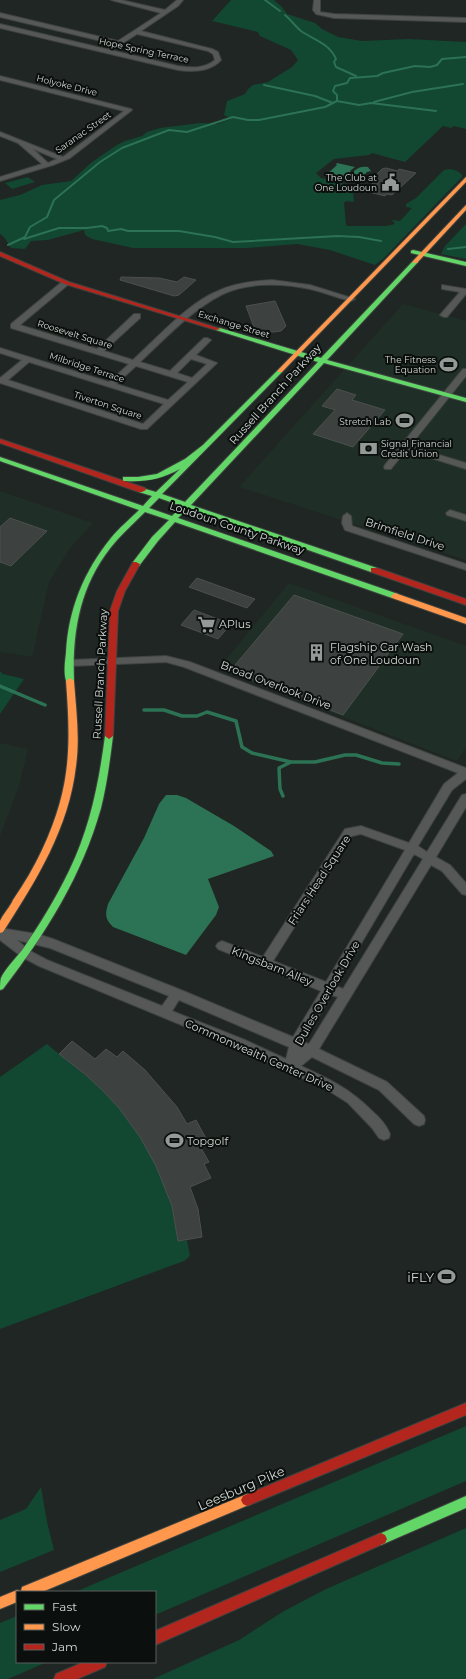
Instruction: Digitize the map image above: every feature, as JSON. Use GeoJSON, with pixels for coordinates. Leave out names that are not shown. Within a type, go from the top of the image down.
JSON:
{"type":"FeatureCollection","features":[{"type":"Feature","properties":{"kind":"main road","name":"Russell Branch Parkway"},"geometry":{"type":"LineString","coordinates":[[0,929],[18,901],[56,830],[66,793],[71,772],[73,745],[69,646],[74,616],[80,595],[89,576],[111,543],[351,299],[466,179]]}},
{"type":"Feature","properties":{"kind":"main road","name":"Russell Branch Parkway"},"geometry":{"type":"LineString","coordinates":[[0,986],[37,939],[56,909],[72,878],[94,821],[102,789],[109,738],[114,610],[117,597],[124,581],[141,555],[466,207]]}},
{"type":"Feature","properties":{"kind":"main road"},"geometry":{"type":"LineString","coordinates":[[400,248],[466,264]]}},
{"type":"Feature","properties":{"kind":"main road","name":"Exchange Street"},"geometry":{"type":"LineString","coordinates":[[0,254],[19,264],[66,284],[297,353],[466,400]]}},
{"type":"Feature","properties":{"kind":"main road","name":"Loudoun County Parkway"},"geometry":{"type":"LineString","coordinates":[[0,441],[466,602]]}},
{"type":"Feature","properties":{"kind":"main road"},"geometry":{"type":"LineString","coordinates":[[76,467],[129,480],[151,480],[164,476],[206,446]]}},
{"type":"Feature","properties":{"kind":"main road","name":"Loudoun County Parkway"},"geometry":{"type":"LineString","coordinates":[[0,459],[466,621]]}},
{"type":"Feature","properties":{"kind":"main road"},"geometry":{"type":"LineString","coordinates":[[290,1482],[445,1408]]}},
{"type":"Feature","properties":{"kind":"main road","name":"Leesburg Pike"},"geometry":{"type":"LineString","coordinates":[[29,1591],[466,1409]]}},
{"type":"Feature","properties":{"kind":"main road"},"geometry":{"type":"LineString","coordinates":[[156,1638],[466,1502]]}},
{"type":"Feature","properties":{"kind":"main road"},"geometry":{"type":"LineString","coordinates":[[349,1553],[466,1510]]}},
{"type":"Feature","properties":{"kind":"main road"},"geometry":{"type":"LineString","coordinates":[[0,1603],[16,1596]]}},
{"type":"Feature","properties":{"kind":"main road"},"geometry":{"type":"LineString","coordinates":[[61,1679],[98,1663]]}},
{"type":"Feature","properties":{"kind":"street"},"geometry":{"type":"LineString","coordinates":[[114,0],[166,12]]}},
{"type":"Feature","properties":{"kind":"street"},"geometry":{"type":"LineString","coordinates":[[106,51],[166,12],[180,0]]}},
{"type":"Feature","properties":{"kind":"street"},"geometry":{"type":"LineString","coordinates":[[317,0],[316,10],[318,13],[325,15],[466,20]]}},
{"type":"Feature","properties":{"kind":"street"},"geometry":{"type":"LineString","coordinates":[[0,15],[118,43]]}},
{"type":"Feature","properties":{"kind":"street","name":"Hope Spring Terrace"},"geometry":{"type":"LineString","coordinates":[[0,26],[178,68],[191,70],[207,67],[218,60],[216,53],[210,50],[136,32]]}},
{"type":"Feature","properties":{"kind":"street","name":"Holyoke Drive"},"geometry":{"type":"LineString","coordinates":[[0,78],[129,110]]}},
{"type":"Feature","properties":{"kind":"street","name":"Saranac Street"},"geometry":{"type":"LineString","coordinates":[[0,179],[63,159],[129,110]]}},
{"type":"Feature","properties":{"kind":"street"},"geometry":{"type":"LineString","coordinates":[[0,134],[63,159]]}},
{"type":"Feature","properties":{"kind":"street"},"geometry":{"type":"LineString","coordinates":[[20,142],[47,165]]}},
{"type":"Feature","properties":{"kind":"street"},"geometry":{"type":"LineString","coordinates":[[110,385],[182,319],[205,300],[220,292],[259,283],[272,282],[295,284],[351,299]]}},
{"type":"Feature","properties":{"kind":"street","name":"Roosevelt Square"},"geometry":{"type":"LineString","coordinates":[[66,284],[14,326],[194,381]]}},
{"type":"Feature","properties":{"kind":"street"},"geometry":{"type":"LineString","coordinates":[[444,315],[465,291],[445,287]]}},
{"type":"Feature","properties":{"kind":"street"},"geometry":{"type":"LineString","coordinates":[[98,352],[137,316]]}},
{"type":"Feature","properties":{"kind":"street"},"geometry":{"type":"LineString","coordinates":[[171,374],[207,340]]}},
{"type":"Feature","properties":{"kind":"street","name":"Milbridge Terrace"},"geometry":{"type":"LineString","coordinates":[[0,350],[168,403]]}},
{"type":"Feature","properties":{"kind":"street","name":"Tiverton Square"},"geometry":{"type":"LineString","coordinates":[[1,380],[144,427],[168,403],[213,363],[190,356]]}},
{"type":"Feature","properties":{"kind":"street"},"geometry":{"type":"LineString","coordinates":[[1,380],[28,359]]}},
{"type":"Feature","properties":{"kind":"street"},"geometry":{"type":"LineString","coordinates":[[388,467],[466,371]]}},
{"type":"Feature","properties":{"kind":"street"},"geometry":{"type":"LineString","coordinates":[[404,447],[466,466]]}},
{"type":"Feature","properties":{"kind":"street"},"geometry":{"type":"LineString","coordinates":[[450,513],[466,518]]}},
{"type":"Feature","properties":{"kind":"street","name":"Brimfield Drive"},"geometry":{"type":"LineString","coordinates":[[347,516],[346,523],[348,528],[466,566]]}},
{"type":"Feature","properties":{"kind":"street","name":"Broad Overlook Drive"},"geometry":{"type":"LineString","coordinates":[[70,663],[166,659],[187,664],[466,772]]}},
{"type":"Feature","properties":{"kind":"street","name":"Dulles Overlook Drive"},"geometry":{"type":"LineString","coordinates":[[290,1067],[296,1043],[412,848],[448,788],[466,772]]}},
{"type":"Feature","properties":{"kind":"street","name":"Dulles Overlook Drive"},"geometry":{"type":"LineString","coordinates":[[290,1067],[311,1051],[466,798]]}},
{"type":"Feature","properties":{"kind":"street","name":"Friars Head Square"},"geometry":{"type":"LineString","coordinates":[[265,964],[349,832],[357,830],[366,831],[412,848]]}},
{"type":"Feature","properties":{"kind":"street"},"geometry":{"type":"LineString","coordinates":[[412,848],[446,868],[466,891]]}},
{"type":"Feature","properties":{"kind":"street","name":"Commonwealth Center Drive"},"geometry":{"type":"LineString","coordinates":[[0,933],[37,939],[177,993],[296,1043],[383,1086],[419,1120]]}},
{"type":"Feature","properties":{"kind":"street","name":"Commonwealth Center Drive"},"geometry":{"type":"LineString","coordinates":[[0,933],[26,954],[43,963],[241,1044],[330,1085],[352,1099],[377,1124],[384,1134]]}},
{"type":"Feature","properties":{"kind":"street","name":"Kingsbarn Alley"},"geometry":{"type":"LineString","coordinates":[[222,946],[345,995]]}},
{"type":"Feature","properties":{"kind":"street"},"geometry":{"type":"LineString","coordinates":[[164,1013],[177,993]]}},
{"type":"Feature","properties":{"kind":"shaded area"},"geometry":{"type":"Polygon","coordinates":[[[231,0],[274,0],[287,14],[315,23],[322,29],[338,37],[362,41],[408,39],[466,42],[466,129],[454,126],[451,128],[443,126],[405,162],[372,153],[369,155],[334,159],[316,173],[321,178],[349,185],[353,191],[354,202],[346,201],[344,203],[346,225],[348,226],[386,226],[395,224],[392,220],[400,221],[412,208],[406,207],[406,204],[416,198],[444,170],[454,170],[460,173],[462,177],[384,258],[375,265],[330,250],[297,244],[247,248],[133,248],[92,239],[85,235],[84,230],[48,240],[31,241],[25,249],[11,248],[4,237],[0,234],[0,200],[20,195],[42,185],[71,181],[92,162],[117,145],[142,136],[147,132],[160,128],[200,123],[217,124],[231,119],[224,115],[227,101],[245,94],[253,85],[268,82],[292,67],[298,60],[291,50],[260,36],[258,32],[212,21],[231,0]]]}},
{"type":"Feature","properties":{"kind":"shaded area"},"geometry":{"type":"Polygon","coordinates":[[[337,163],[355,167],[350,171],[351,173],[354,173],[354,171],[362,167],[368,167],[371,171],[367,172],[362,177],[347,175],[344,180],[326,175],[337,165],[337,163]]]}},
{"type":"Feature","properties":{"kind":"shaded area"},"geometry":{"type":"Polygon","coordinates":[[[28,177],[35,182],[12,189],[5,183],[28,177]]]}},
{"type":"Feature","properties":{"kind":"shaded area"},"geometry":{"type":"Polygon","coordinates":[[[466,224],[466,259],[441,254],[445,246],[466,224]]]}},
{"type":"Feature","properties":{"kind":"shaded area"},"geometry":{"type":"Polygon","coordinates":[[[403,304],[466,321],[466,560],[239,487],[403,304]]]}},
{"type":"Feature","properties":{"kind":"shaded area"},"geometry":{"type":"Polygon","coordinates":[[[0,491],[93,523],[70,548],[49,582],[32,657],[0,652],[0,491]]]}},
{"type":"Feature","properties":{"kind":"shaded area"},"geometry":{"type":"Polygon","coordinates":[[[289,583],[466,646],[466,747],[457,761],[218,669],[289,583]]]}},
{"type":"Feature","properties":{"kind":"shaded area"},"geometry":{"type":"Polygon","coordinates":[[[0,671],[3,674],[24,679],[0,714],[0,671]]]}},
{"type":"Feature","properties":{"kind":"shaded area"},"geometry":{"type":"Polygon","coordinates":[[[0,743],[28,749],[20,783],[0,836],[0,743]]]}},
{"type":"Feature","properties":{"kind":"shaded area"},"geometry":{"type":"Polygon","coordinates":[[[166,795],[177,795],[186,798],[234,826],[271,851],[274,856],[208,879],[219,907],[216,915],[186,955],[113,927],[108,922],[106,917],[108,904],[144,838],[159,804],[166,795]]]}},
{"type":"Feature","properties":{"kind":"shaded area"},"geometry":{"type":"Polygon","coordinates":[[[47,1044],[103,1091],[115,1103],[135,1129],[160,1174],[172,1205],[178,1241],[187,1240],[190,1256],[184,1261],[0,1329],[0,1077],[47,1044]]]}},
{"type":"Feature","properties":{"kind":"shaded area"},"geometry":{"type":"Polygon","coordinates":[[[466,1426],[466,1481],[156,1615],[156,1591],[77,1591],[466,1426]]]}},
{"type":"Feature","properties":{"kind":"shaded area"},"geometry":{"type":"Polygon","coordinates":[[[41,1487],[54,1550],[0,1572],[0,1520],[26,1509],[41,1487]]]}},
{"type":"Feature","properties":{"kind":"shaded area"},"geometry":{"type":"Polygon","coordinates":[[[466,1528],[466,1679],[153,1679],[239,1640],[284,1611],[326,1589],[466,1528]]]}},
{"type":"Feature","properties":{"kind":"shaded area"},"geometry":{"type":"Polygon","coordinates":[[[16,1616],[16,1663],[45,1663],[8,1679],[0,1679],[0,1623],[16,1616]]]}},
{"type":"Feature","properties":{"kind":"building","name":"The Club at One Loudoun"},"geometry":{"type":"Polygon","coordinates":[[[386,168],[416,173],[392,195],[387,194],[385,196],[369,192],[371,190],[367,189],[373,183],[369,182],[382,169],[386,168]]]}},
{"type":"Feature","properties":{"kind":"building"},"geometry":{"type":"Polygon","coordinates":[[[121,277],[159,278],[177,282],[184,277],[196,280],[179,295],[174,296],[120,280],[121,277]]]}},
{"type":"Feature","properties":{"kind":"building"},"geometry":{"type":"Polygon","coordinates":[[[275,301],[286,326],[281,331],[265,333],[255,330],[246,306],[275,301]]]}},
{"type":"Feature","properties":{"kind":"building"},"geometry":{"type":"Polygon","coordinates":[[[337,389],[356,395],[352,400],[385,410],[353,447],[313,434],[335,410],[322,406],[337,389]]]}},
{"type":"Feature","properties":{"kind":"building"},"geometry":{"type":"Polygon","coordinates":[[[10,518],[47,531],[11,566],[0,562],[0,527],[10,518]]]}},
{"type":"Feature","properties":{"kind":"building"},"geometry":{"type":"Polygon","coordinates":[[[197,578],[255,599],[247,608],[189,587],[197,578]]]}},
{"type":"Feature","properties":{"kind":"building","name":"Flagship Car Wash of One Loudoun"},"geometry":{"type":"Polygon","coordinates":[[[294,595],[403,634],[343,715],[230,671],[294,595]]]}},
{"type":"Feature","properties":{"kind":"building","name":"APlus"},"geometry":{"type":"Polygon","coordinates":[[[194,610],[231,624],[218,639],[181,625],[194,610]]]}},
{"type":"Feature","properties":{"kind":"building","name":"Topgolf"},"geometry":{"type":"Polygon","coordinates":[[[72,1041],[95,1059],[106,1049],[117,1057],[123,1051],[145,1070],[177,1107],[187,1124],[196,1120],[209,1144],[201,1148],[209,1162],[204,1164],[211,1178],[190,1187],[198,1209],[202,1237],[178,1241],[172,1206],[156,1166],[140,1137],[119,1108],[104,1092],[86,1075],[59,1054],[72,1041]]]}},
{"type":"Feature","properties":{"kind":"waterway"},"geometry":{"type":"LineString","coordinates":[[265,0],[280,11]]}},
{"type":"Feature","properties":{"kind":"waterway"},"geometry":{"type":"LineString","coordinates":[[285,15],[301,31],[321,42],[329,49],[336,59],[334,62],[336,67],[356,76]]}},
{"type":"Feature","properties":{"kind":"waterway"},"geometry":{"type":"LineString","coordinates":[[337,101],[337,95],[333,91],[335,86],[347,83],[350,78],[377,76],[383,73],[415,66],[430,67],[437,65],[442,59],[466,57]]}},
{"type":"Feature","properties":{"kind":"waterway"},"geometry":{"type":"LineString","coordinates":[[374,102],[412,92],[463,84]]}},
{"type":"Feature","properties":{"kind":"waterway"},"geometry":{"type":"LineString","coordinates":[[264,85],[315,96],[333,103]]}},
{"type":"Feature","properties":{"kind":"waterway"},"geometry":{"type":"LineString","coordinates":[[333,103],[337,101]]}},
{"type":"Feature","properties":{"kind":"waterway"},"geometry":{"type":"LineString","coordinates":[[337,101],[359,105],[371,103],[436,111]]}},
{"type":"Feature","properties":{"kind":"waterway"},"geometry":{"type":"LineString","coordinates":[[8,245],[25,237],[30,227],[47,217],[54,200],[100,162],[122,148],[169,130],[187,132],[233,117],[248,120],[259,120],[325,107],[333,103]]}},
{"type":"Feature","properties":{"kind":"waterway"},"geometry":{"type":"LineString","coordinates":[[24,239],[59,228],[87,228],[102,226],[107,228],[108,231],[121,229],[128,231],[179,231],[215,237],[233,242],[338,236],[359,237],[381,241]]}},
{"type":"Feature","properties":{"kind":"waterway"},"geometry":{"type":"LineString","coordinates":[[448,249],[466,247]]}},
{"type":"Feature","properties":{"kind":"waterway"},"geometry":{"type":"LineString","coordinates":[[0,686],[45,705]]}},
{"type":"Feature","properties":{"kind":"waterway"},"geometry":{"type":"LineString","coordinates":[[144,710],[164,710],[182,716],[197,716],[207,712],[236,721],[242,747],[252,753],[291,762]]}},
{"type":"Feature","properties":{"kind":"waterway"},"geometry":{"type":"LineString","coordinates":[[291,762],[315,762],[345,755],[356,755],[382,763],[399,764]]}},
{"type":"Feature","properties":{"kind":"waterway"},"geometry":{"type":"LineString","coordinates":[[283,796],[280,789],[279,768],[291,762]]}},
{"type":"Feature","properties":{"kind":"traffic: fast"},"geometry":{"type":"LineString","coordinates":[[413,252],[466,264]]}},
{"type":"Feature","properties":{"kind":"traffic: fast"},"geometry":{"type":"LineString","coordinates":[[136,564],[155,539],[415,262]]}},
{"type":"Feature","properties":{"kind":"traffic: fast"},"geometry":{"type":"LineString","coordinates":[[218,329],[359,372],[466,400]]}},
{"type":"Feature","properties":{"kind":"traffic: fast"},"geometry":{"type":"LineString","coordinates":[[70,681],[69,660],[73,623],[77,606],[91,572],[114,539],[280,371]]}},
{"type":"Feature","properties":{"kind":"traffic: fast"},"geometry":{"type":"LineString","coordinates":[[126,479],[138,480],[160,476],[169,472],[206,446]]}},
{"type":"Feature","properties":{"kind":"traffic: fast"},"geometry":{"type":"LineString","coordinates":[[0,459],[395,596]]}},
{"type":"Feature","properties":{"kind":"traffic: fast"},"geometry":{"type":"LineString","coordinates":[[142,490],[374,570]]}},
{"type":"Feature","properties":{"kind":"traffic: fast"},"geometry":{"type":"LineString","coordinates":[[0,986],[42,929],[74,870],[87,839],[97,806],[109,736]]}},
{"type":"Feature","properties":{"kind":"traffic: fast"},"geometry":{"type":"LineString","coordinates":[[381,1539],[466,1502]]}},
{"type":"Feature","properties":{"kind":"traffic: slow"},"geometry":{"type":"LineString","coordinates":[[280,371],[466,179]]}},
{"type":"Feature","properties":{"kind":"traffic: slow"},"geometry":{"type":"LineString","coordinates":[[415,262],[466,207]]}},
{"type":"Feature","properties":{"kind":"traffic: slow"},"geometry":{"type":"LineString","coordinates":[[395,596],[466,621]]}},
{"type":"Feature","properties":{"kind":"traffic: slow"},"geometry":{"type":"LineString","coordinates":[[0,929],[46,852],[63,810],[73,755],[73,724],[70,681]]}},
{"type":"Feature","properties":{"kind":"traffic: slow"},"geometry":{"type":"LineString","coordinates":[[29,1591],[247,1500]]}},
{"type":"Feature","properties":{"kind":"traffic: slow"},"geometry":{"type":"LineString","coordinates":[[0,1603],[16,1596]]}},
{"type":"Feature","properties":{"kind":"traffic: jam"},"geometry":{"type":"LineString","coordinates":[[0,254],[67,283],[218,329]]}},
{"type":"Feature","properties":{"kind":"traffic: jam"},"geometry":{"type":"LineString","coordinates":[[0,441],[142,490]]}},
{"type":"Feature","properties":{"kind":"traffic: jam"},"geometry":{"type":"LineString","coordinates":[[109,736],[114,611],[121,591],[136,564]]}},
{"type":"Feature","properties":{"kind":"traffic: jam"},"geometry":{"type":"LineString","coordinates":[[374,570],[466,602]]}},
{"type":"Feature","properties":{"kind":"traffic: jam"},"geometry":{"type":"LineString","coordinates":[[247,1500],[466,1409]]}},
{"type":"Feature","properties":{"kind":"traffic: jam"},"geometry":{"type":"LineString","coordinates":[[156,1638],[381,1539]]}},
{"type":"Feature","properties":{"kind":"traffic: jam"},"geometry":{"type":"LineString","coordinates":[[61,1679],[98,1663]]}},
{"type":"Feature","properties":{"kind":"place","name":"The Club at One Loudoun"},"geometry":{"type":"Point","coordinates":[390,182]}},
{"type":"Feature","properties":{"kind":"place","name":"The Fitness Equation"},"geometry":{"type":"Point","coordinates":[449,364]}},
{"type":"Feature","properties":{"kind":"place","name":"Stretch Lab"},"geometry":{"type":"Point","coordinates":[404,421]}},
{"type":"Feature","properties":{"kind":"place","name":"Signal Financial Credit Union"},"geometry":{"type":"Point","coordinates":[368,448]}},
{"type":"Feature","properties":{"kind":"place","name":"APlus"},"geometry":{"type":"Point","coordinates":[206,624]}},
{"type":"Feature","properties":{"kind":"place","name":"Flagship Car Wash of One Loudoun"},"geometry":{"type":"Point","coordinates":[317,653]}},
{"type":"Feature","properties":{"kind":"place","name":"Topgolf"},"geometry":{"type":"Point","coordinates":[174,1141]}},
{"type":"Feature","properties":{"kind":"place","name":"iFLY"},"geometry":{"type":"Point","coordinates":[447,1277]}}]}
